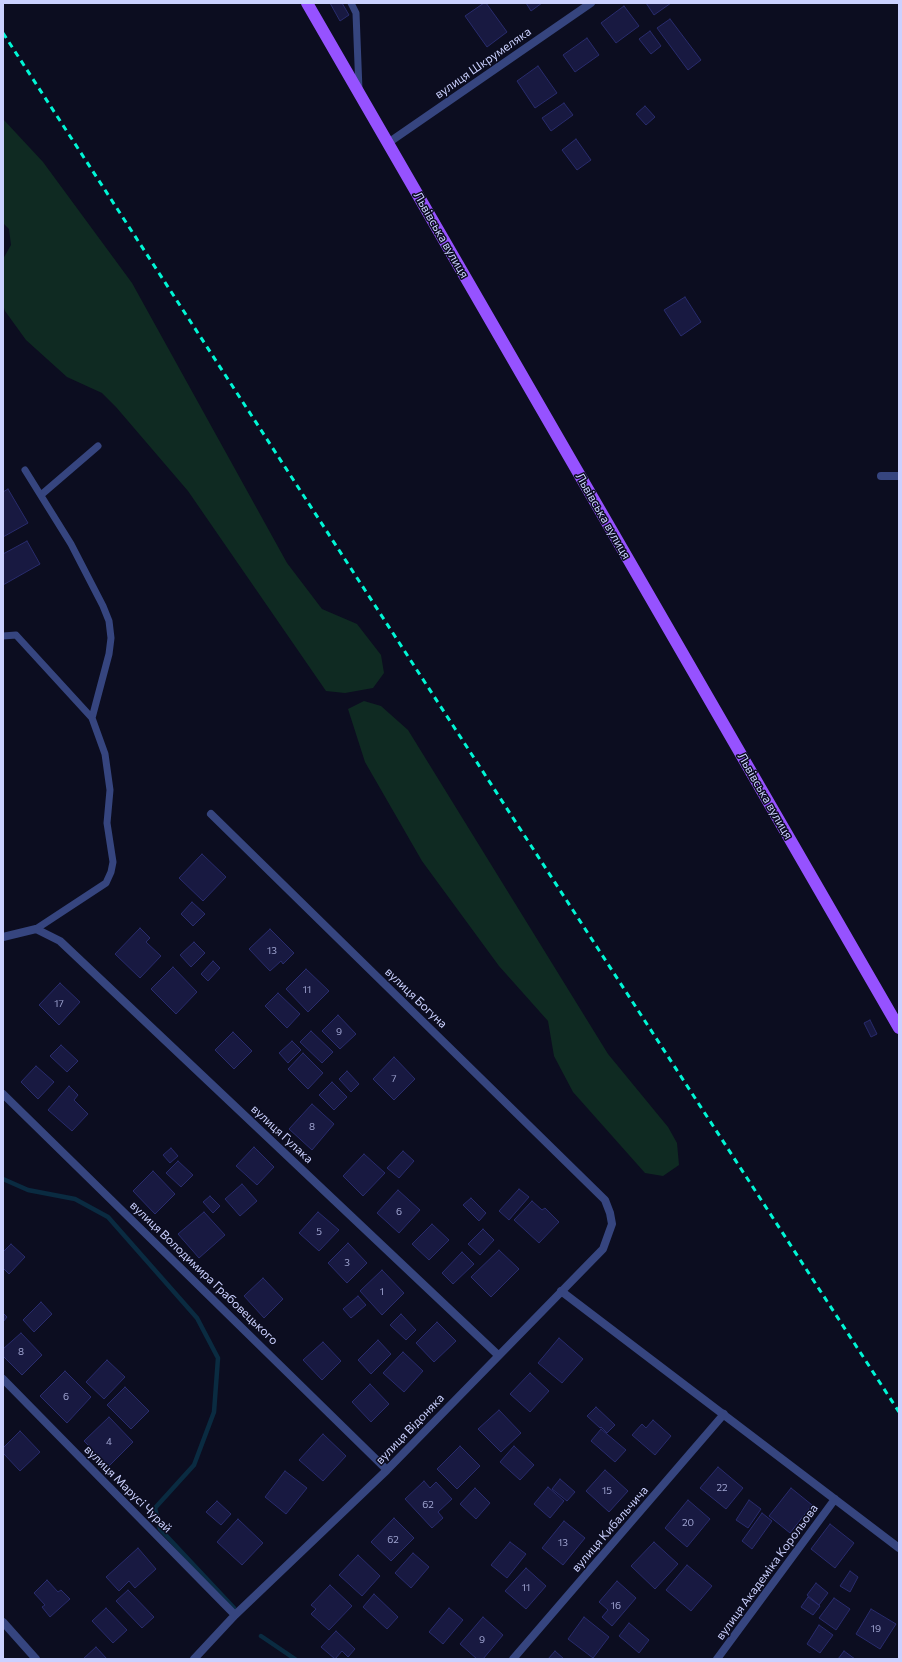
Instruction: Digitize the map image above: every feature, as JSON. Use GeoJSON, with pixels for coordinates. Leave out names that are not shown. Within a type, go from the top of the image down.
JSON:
{"type":"FeatureCollection","features":[{"type":"Feature","properties":{"kind":"main road","name":"Львівська вулиця"},"geometry":{"type":"LineString","coordinates":[[307,3],[899,1028]]}},
{"type":"Feature","properties":{"kind":"street","name":"вулиця Шкрумеляка"},"geometry":{"type":"LineString","coordinates":[[388,143],[591,3]]}},
{"type":"Feature","properties":{"kind":"street"},"geometry":{"type":"LineString","coordinates":[[881,476],[899,476]]}},
{"type":"Feature","properties":{"kind":"street","name":"вулиця Богуна"},"geometry":{"type":"LineString","coordinates":[[211,814],[605,1200]]}},
{"type":"Feature","properties":{"kind":"street"},"geometry":{"type":"LineString","coordinates":[[3,937],[36,929]]}},
{"type":"Feature","properties":{"kind":"street","name":"вулиця Гулака"},"geometry":{"type":"LineString","coordinates":[[36,929],[60,941],[498,1355]]}},
{"type":"Feature","properties":{"kind":"street","name":"вулиця Володимира Грабовецького"},"geometry":{"type":"LineString","coordinates":[[3,1094],[388,1470]]}},
{"type":"Feature","properties":{"kind":"street","name":"вулиця Відоняка"},"geometry":{"type":"LineString","coordinates":[[194,1659],[235,1615],[388,1470],[498,1355],[603,1249],[612,1224],[605,1200]]}},
{"type":"Feature","properties":{"kind":"street"},"geometry":{"type":"LineString","coordinates":[[561,1291],[899,1548]]}},
{"type":"Feature","properties":{"kind":"street","name":"вулиця Марусі Чурай"},"geometry":{"type":"LineString","coordinates":[[3,1379],[235,1615]]}},
{"type":"Feature","properties":{"kind":"street","name":"вулиця Кибальчича"},"geometry":{"type":"LineString","coordinates":[[513,1659],[724,1414]]}},
{"type":"Feature","properties":{"kind":"street","name":"вулиця Академіка Корольова"},"geometry":{"type":"LineString","coordinates":[[717,1659],[835,1499]]}},
{"type":"Feature","properties":{"kind":"street"},"geometry":{"type":"LineString","coordinates":[[3,1622],[36,1659]]}},
{"type":"Feature","properties":{"kind":"lane"},"geometry":{"type":"LineString","coordinates":[[351,3],[356,13],[360,94]]}},
{"type":"Feature","properties":{"kind":"lane"},"geometry":{"type":"LineString","coordinates":[[41,495],[98,446]]}},
{"type":"Feature","properties":{"kind":"lane"},"geometry":{"type":"LineString","coordinates":[[25,470],[71,544],[103,606],[109,622],[111,638],[109,654],[92,718]]}},
{"type":"Feature","properties":{"kind":"lane"},"geometry":{"type":"LineString","coordinates":[[3,636],[16,635],[92,718],[105,754],[110,790],[107,823],[113,862],[111,872],[106,883],[36,929]]}},
{"type":"Feature","properties":{"kind":"green space"},"geometry":{"type":"Polygon","coordinates":[[[3,119],[43,162],[132,283],[287,563],[322,609],[357,624],[381,655],[384,673],[373,688],[345,693],[326,691],[188,491],[116,407],[102,393],[67,377],[26,340],[5,311],[3,305],[3,259],[11,245],[9,229],[3,223],[3,119]]]}},
{"type":"Feature","properties":{"kind":"green space"},"geometry":{"type":"Polygon","coordinates":[[[364,701],[381,706],[408,730],[608,1054],[668,1127],[677,1143],[679,1165],[663,1176],[645,1173],[573,1092],[554,1056],[548,1021],[499,966],[422,861],[365,762],[348,709],[364,701]]]}},
{"type":"Feature","properties":{"kind":"building"},"geometry":{"type":"Polygon","coordinates":[[[330,3],[342,3],[349,15],[340,21],[330,3]]]}},
{"type":"Feature","properties":{"kind":"building"},"geometry":{"type":"Polygon","coordinates":[[[486,3],[507,32],[487,47],[465,16],[486,3]]]}},
{"type":"Feature","properties":{"kind":"building"},"geometry":{"type":"Polygon","coordinates":[[[526,3],[542,3],[531,11],[526,3]]]}},
{"type":"Feature","properties":{"kind":"building"},"geometry":{"type":"Polygon","coordinates":[[[646,3],[671,3],[654,15],[646,3]]]}},
{"type":"Feature","properties":{"kind":"building"},"geometry":{"type":"Polygon","coordinates":[[[624,6],[639,26],[616,43],[601,23],[624,6]]]}},
{"type":"Feature","properties":{"kind":"building"},"geometry":{"type":"Polygon","coordinates":[[[670,19],[701,60],[688,70],[657,28],[670,19]]]}},
{"type":"Feature","properties":{"kind":"building"},"geometry":{"type":"Polygon","coordinates":[[[650,31],[661,46],[651,54],[639,39],[650,31]]]}},
{"type":"Feature","properties":{"kind":"building"},"geometry":{"type":"Polygon","coordinates":[[[587,38],[599,55],[575,72],[563,55],[587,38]]]}},
{"type":"Feature","properties":{"kind":"building"},"geometry":{"type":"Polygon","coordinates":[[[538,66],[557,93],[535,108],[517,81],[538,66]]]}},
{"type":"Feature","properties":{"kind":"building"},"geometry":{"type":"Polygon","coordinates":[[[564,103],[573,115],[551,131],[542,118],[564,103]]]}},
{"type":"Feature","properties":{"kind":"building"},"geometry":{"type":"Polygon","coordinates":[[[645,106],[655,117],[646,125],[636,114],[645,106]]]}},
{"type":"Feature","properties":{"kind":"building"},"geometry":{"type":"Polygon","coordinates":[[[576,139],[591,160],[577,170],[562,150],[576,139]]]}},
{"type":"Feature","properties":{"kind":"building"},"geometry":{"type":"Polygon","coordinates":[[[685,297],[701,322],[681,336],[664,310],[685,297]]]}},
{"type":"Feature","properties":{"kind":"building"},"geometry":{"type":"Polygon","coordinates":[[[8,489],[28,523],[3,537],[3,492],[8,489]]]}},
{"type":"Feature","properties":{"kind":"building"},"geometry":{"type":"Polygon","coordinates":[[[27,541],[40,564],[3,585],[3,554],[27,541]]]}},
{"type":"Feature","properties":{"kind":"building"},"geometry":{"type":"Polygon","coordinates":[[[202,854],[226,877],[203,901],[179,878],[202,854]]]}},
{"type":"Feature","properties":{"kind":"building"},"geometry":{"type":"Polygon","coordinates":[[[192,902],[205,914],[193,926],[181,914],[192,902]]]}},
{"type":"Feature","properties":{"kind":"building"},"geometry":{"type":"Polygon","coordinates":[[[140,928],[150,938],[146,942],[161,956],[140,978],[115,954],[140,928]]]}},
{"type":"Feature","properties":{"kind":"building"},"geometry":{"type":"Polygon","coordinates":[[[270,929],[294,953],[283,964],[281,961],[270,971],[249,949],[270,929]]]}},
{"type":"Feature","properties":{"kind":"building"},"geometry":{"type":"Polygon","coordinates":[[[194,942],[205,953],[191,967],[180,955],[194,942]]]}},
{"type":"Feature","properties":{"kind":"building"},"geometry":{"type":"Polygon","coordinates":[[[213,961],[220,968],[208,981],[201,974],[213,961]]]}},
{"type":"Feature","properties":{"kind":"building"},"geometry":{"type":"Polygon","coordinates":[[[173,967],[197,992],[176,1014],[151,989],[173,967]]]}},
{"type":"Feature","properties":{"kind":"building"},"geometry":{"type":"Polygon","coordinates":[[[306,969],[329,991],[308,1012],[286,989],[306,969]]]}},
{"type":"Feature","properties":{"kind":"building"},"geometry":{"type":"Polygon","coordinates":[[[60,983],[80,1002],[59,1025],[39,1005],[60,983]]]}},
{"type":"Feature","properties":{"kind":"building"},"geometry":{"type":"Polygon","coordinates":[[[278,993],[300,1014],[287,1028],[265,1006],[278,993]]]}},
{"type":"Feature","properties":{"kind":"building"},"geometry":{"type":"Polygon","coordinates":[[[338,1015],[356,1034],[340,1049],[322,1031],[338,1015]]]}},
{"type":"Feature","properties":{"kind":"building"},"geometry":{"type":"Polygon","coordinates":[[[870,1020],[877,1034],[871,1037],[864,1023],[870,1020]]]}},
{"type":"Feature","properties":{"kind":"building"},"geometry":{"type":"Polygon","coordinates":[[[311,1031],[333,1052],[322,1063],[300,1042],[311,1031]]]}},
{"type":"Feature","properties":{"kind":"building"},"geometry":{"type":"Polygon","coordinates":[[[233,1032],[252,1051],[234,1069],[215,1050],[233,1032]]]}},
{"type":"Feature","properties":{"kind":"building"},"geometry":{"type":"Polygon","coordinates":[[[292,1041],[301,1050],[288,1063],[279,1053],[292,1041]]]}},
{"type":"Feature","properties":{"kind":"building"},"geometry":{"type":"Polygon","coordinates":[[[61,1045],[78,1061],[67,1072],[50,1056],[61,1045]]]}},
{"type":"Feature","properties":{"kind":"building"},"geometry":{"type":"Polygon","coordinates":[[[303,1053],[323,1073],[308,1089],[288,1069],[303,1053]]]}},
{"type":"Feature","properties":{"kind":"building"},"geometry":{"type":"Polygon","coordinates":[[[394,1057],[415,1079],[394,1100],[373,1079],[394,1057]]]}},
{"type":"Feature","properties":{"kind":"building"},"geometry":{"type":"Polygon","coordinates":[[[36,1066],[54,1082],[38,1099],[21,1082],[36,1066]]]}},
{"type":"Feature","properties":{"kind":"building"},"geometry":{"type":"Polygon","coordinates":[[[347,1071],[359,1084],[351,1092],[339,1079],[347,1071]]]}},
{"type":"Feature","properties":{"kind":"building"},"geometry":{"type":"Polygon","coordinates":[[[332,1082],[347,1097],[334,1110],[319,1095],[332,1082]]]}},
{"type":"Feature","properties":{"kind":"building"},"geometry":{"type":"Polygon","coordinates":[[[69,1086],[78,1095],[74,1100],[88,1114],[72,1131],[48,1110],[69,1086]]]}},
{"type":"Feature","properties":{"kind":"building"},"geometry":{"type":"Polygon","coordinates":[[[312,1104],[334,1124],[312,1150],[289,1129],[312,1104]]]}},
{"type":"Feature","properties":{"kind":"building"},"geometry":{"type":"Polygon","coordinates":[[[254,1147],[274,1167],[257,1185],[236,1166],[254,1147]]]}},
{"type":"Feature","properties":{"kind":"building"},"geometry":{"type":"Polygon","coordinates":[[[171,1148],[178,1156],[170,1163],[163,1155],[171,1148]]]}},
{"type":"Feature","properties":{"kind":"building"},"geometry":{"type":"Polygon","coordinates":[[[403,1151],[414,1161],[399,1178],[387,1168],[403,1151]]]}},
{"type":"Feature","properties":{"kind":"building"},"geometry":{"type":"Polygon","coordinates":[[[364,1154],[385,1173],[363,1196],[343,1176],[364,1154]]]}},
{"type":"Feature","properties":{"kind":"building"},"geometry":{"type":"Polygon","coordinates":[[[178,1161],[193,1175],[181,1187],[166,1173],[178,1161]]]}},
{"type":"Feature","properties":{"kind":"building"},"geometry":{"type":"Polygon","coordinates":[[[153,1171],[175,1194],[155,1214],[133,1191],[153,1171]]]}},
{"type":"Feature","properties":{"kind":"building"},"geometry":{"type":"Polygon","coordinates":[[[242,1184],[257,1201],[240,1216],[225,1199],[242,1184]]]}},
{"type":"Feature","properties":{"kind":"building"},"geometry":{"type":"Polygon","coordinates":[[[519,1189],[529,1197],[509,1220],[499,1211],[519,1189]]]}},
{"type":"Feature","properties":{"kind":"building"},"geometry":{"type":"Polygon","coordinates":[[[398,1190],[420,1210],[399,1233],[377,1213],[398,1190]]]}},
{"type":"Feature","properties":{"kind":"building"},"geometry":{"type":"Polygon","coordinates":[[[210,1196],[220,1206],[213,1213],[203,1202],[210,1196]]]}},
{"type":"Feature","properties":{"kind":"building"},"geometry":{"type":"Polygon","coordinates":[[[471,1198],[486,1213],[479,1221],[463,1205],[471,1198]]]}},
{"type":"Feature","properties":{"kind":"building"},"geometry":{"type":"Polygon","coordinates":[[[532,1201],[542,1210],[545,1208],[559,1222],[539,1243],[514,1220],[532,1201]]]}},
{"type":"Feature","properties":{"kind":"building"},"geometry":{"type":"Polygon","coordinates":[[[204,1212],[225,1235],[199,1258],[178,1234],[204,1212]]]}},
{"type":"Feature","properties":{"kind":"building"},"geometry":{"type":"Polygon","coordinates":[[[318,1212],[339,1230],[319,1251],[299,1233],[318,1212]]]}},
{"type":"Feature","properties":{"kind":"building"},"geometry":{"type":"Polygon","coordinates":[[[432,1224],[449,1240],[429,1260],[412,1244],[432,1224]]]}},
{"type":"Feature","properties":{"kind":"building"},"geometry":{"type":"Polygon","coordinates":[[[483,1229],[494,1240],[480,1255],[468,1244],[483,1229]]]}},
{"type":"Feature","properties":{"kind":"building"},"geometry":{"type":"Polygon","coordinates":[[[348,1243],[367,1263],[347,1283],[328,1263],[348,1243]]]}},
{"type":"Feature","properties":{"kind":"building"},"geometry":{"type":"Polygon","coordinates":[[[11,1244],[25,1257],[9,1274],[3,1268],[3,1252],[11,1244]]]}},
{"type":"Feature","properties":{"kind":"building"},"geometry":{"type":"Polygon","coordinates":[[[499,1250],[519,1269],[491,1297],[471,1277],[499,1250]]]}},
{"type":"Feature","properties":{"kind":"building"},"geometry":{"type":"Polygon","coordinates":[[[462,1252],[474,1264],[453,1284],[442,1273],[462,1252]]]}},
{"type":"Feature","properties":{"kind":"building"},"geometry":{"type":"Polygon","coordinates":[[[382,1270],[404,1293],[382,1315],[360,1291],[382,1270]]]}},
{"type":"Feature","properties":{"kind":"building"},"geometry":{"type":"Polygon","coordinates":[[[263,1278],[283,1299],[264,1318],[244,1296],[263,1278]]]}},
{"type":"Feature","properties":{"kind":"building"},"geometry":{"type":"Polygon","coordinates":[[[358,1296],[366,1305],[351,1318],[343,1309],[358,1296]]]}},
{"type":"Feature","properties":{"kind":"building"},"geometry":{"type":"Polygon","coordinates":[[[41,1302],[52,1314],[34,1332],[23,1320],[41,1302]]]}},
{"type":"Feature","properties":{"kind":"building"},"geometry":{"type":"Polygon","coordinates":[[[3,1313],[7,1317],[3,1322],[3,1313]]]}},
{"type":"Feature","properties":{"kind":"building"},"geometry":{"type":"Polygon","coordinates":[[[401,1314],[416,1330],[406,1340],[390,1325],[401,1314]]]}},
{"type":"Feature","properties":{"kind":"building"},"geometry":{"type":"Polygon","coordinates":[[[437,1322],[456,1341],[434,1362],[416,1343],[437,1322]]]}},
{"type":"Feature","properties":{"kind":"building"},"geometry":{"type":"Polygon","coordinates":[[[21,1333],[42,1355],[22,1375],[3,1356],[3,1349],[21,1333]]]}},
{"type":"Feature","properties":{"kind":"building"},"geometry":{"type":"Polygon","coordinates":[[[559,1338],[583,1359],[562,1383],[538,1363],[559,1338]]]}},
{"type":"Feature","properties":{"kind":"building"},"geometry":{"type":"Polygon","coordinates":[[[378,1340],[391,1354],[371,1374],[358,1360],[378,1340]]]}},
{"type":"Feature","properties":{"kind":"building"},"geometry":{"type":"Polygon","coordinates":[[[323,1342],[341,1361],[322,1380],[303,1360],[323,1342]]]}},
{"type":"Feature","properties":{"kind":"building"},"geometry":{"type":"Polygon","coordinates":[[[403,1352],[423,1371],[404,1392],[383,1373],[403,1352]]]}},
{"type":"Feature","properties":{"kind":"building"},"geometry":{"type":"Polygon","coordinates":[[[107,1360],[125,1377],[104,1399],[86,1382],[107,1360]]]}},
{"type":"Feature","properties":{"kind":"building"},"geometry":{"type":"Polygon","coordinates":[[[65,1371],[91,1397],[67,1423],[40,1396],[65,1371]]]}},
{"type":"Feature","properties":{"kind":"building"},"geometry":{"type":"Polygon","coordinates":[[[530,1373],[549,1391],[530,1412],[510,1394],[530,1373]]]}},
{"type":"Feature","properties":{"kind":"building"},"geometry":{"type":"Polygon","coordinates":[[[370,1384],[389,1404],[371,1422],[352,1402],[370,1384]]]}},
{"type":"Feature","properties":{"kind":"building"},"geometry":{"type":"Polygon","coordinates":[[[125,1387],[149,1411],[131,1429],[107,1405],[125,1387]]]}},
{"type":"Feature","properties":{"kind":"building"},"geometry":{"type":"Polygon","coordinates":[[[596,1407],[615,1425],[607,1433],[587,1416],[596,1407]]]}},
{"type":"Feature","properties":{"kind":"building"},"geometry":{"type":"Polygon","coordinates":[[[499,1410],[521,1433],[501,1452],[478,1429],[499,1410]]]}},
{"type":"Feature","properties":{"kind":"building"},"geometry":{"type":"Polygon","coordinates":[[[109,1417],[133,1442],[109,1466],[84,1441],[109,1417]]]}},
{"type":"Feature","properties":{"kind":"building"},"geometry":{"type":"Polygon","coordinates":[[[653,1420],[671,1436],[655,1455],[632,1435],[642,1424],[646,1428],[653,1420]]]}},
{"type":"Feature","properties":{"kind":"building"},"geometry":{"type":"Polygon","coordinates":[[[601,1429],[626,1450],[615,1462],[591,1441],[601,1429]]]}},
{"type":"Feature","properties":{"kind":"building"},"geometry":{"type":"Polygon","coordinates":[[[20,1431],[40,1452],[20,1471],[3,1453],[3,1448],[20,1431]]]}},
{"type":"Feature","properties":{"kind":"building"},"geometry":{"type":"Polygon","coordinates":[[[323,1434],[346,1456],[323,1481],[299,1460],[323,1434]]]}},
{"type":"Feature","properties":{"kind":"building"},"geometry":{"type":"Polygon","coordinates":[[[460,1446],[480,1466],[457,1489],[437,1469],[460,1446]]]}},
{"type":"Feature","properties":{"kind":"building"},"geometry":{"type":"Polygon","coordinates":[[[514,1446],[534,1465],[520,1480],[500,1462],[514,1446]]]}},
{"type":"Feature","properties":{"kind":"building"},"geometry":{"type":"Polygon","coordinates":[[[718,1467],[743,1488],[726,1509],[700,1488],[718,1467]]]}},
{"type":"Feature","properties":{"kind":"building"},"geometry":{"type":"Polygon","coordinates":[[[605,1470],[628,1491],[609,1512],[586,1491],[605,1470]]]}},
{"type":"Feature","properties":{"kind":"building"},"geometry":{"type":"Polygon","coordinates":[[[285,1471],[307,1488],[286,1514],[265,1497],[285,1471]]]}},
{"type":"Feature","properties":{"kind":"building"},"geometry":{"type":"Polygon","coordinates":[[[560,1479],[575,1492],[567,1501],[552,1489],[560,1479]]]}},
{"type":"Feature","properties":{"kind":"building"},"geometry":{"type":"Polygon","coordinates":[[[424,1481],[430,1488],[436,1482],[452,1499],[438,1512],[443,1518],[432,1528],[405,1499],[424,1481]]]}},
{"type":"Feature","properties":{"kind":"building"},"geometry":{"type":"Polygon","coordinates":[[[548,1487],[564,1501],[550,1518],[534,1504],[548,1487]]]}},
{"type":"Feature","properties":{"kind":"building"},"geometry":{"type":"Polygon","coordinates":[[[475,1488],[490,1503],[476,1519],[460,1504],[475,1488]]]}},
{"type":"Feature","properties":{"kind":"building"},"geometry":{"type":"Polygon","coordinates":[[[791,1488],[812,1505],[790,1533],[769,1516],[791,1488]]]}},
{"type":"Feature","properties":{"kind":"building"},"geometry":{"type":"Polygon","coordinates":[[[688,1500],[710,1519],[687,1547],[665,1528],[688,1500]]]}},
{"type":"Feature","properties":{"kind":"building"},"geometry":{"type":"Polygon","coordinates":[[[749,1500],[761,1509],[748,1528],[736,1520],[749,1500]]]}},
{"type":"Feature","properties":{"kind":"building"},"geometry":{"type":"Polygon","coordinates":[[[217,1501],[231,1514],[221,1525],[206,1512],[217,1501]]]}},
{"type":"Feature","properties":{"kind":"building"},"geometry":{"type":"Polygon","coordinates":[[[762,1513],[772,1521],[752,1549],[742,1541],[762,1513]]]}},
{"type":"Feature","properties":{"kind":"building"},"geometry":{"type":"Polygon","coordinates":[[[394,1518],[414,1538],[391,1561],[371,1542],[394,1518]]]}},
{"type":"Feature","properties":{"kind":"building"},"geometry":{"type":"Polygon","coordinates":[[[238,1519],[263,1543],[242,1565],[217,1542],[238,1519]]]}},
{"type":"Feature","properties":{"kind":"building"},"geometry":{"type":"Polygon","coordinates":[[[564,1521],[585,1538],[563,1565],[542,1548],[564,1521]]]}},
{"type":"Feature","properties":{"kind":"building"},"geometry":{"type":"Polygon","coordinates":[[[830,1524],[854,1543],[835,1568],[811,1549],[830,1524]]]}},
{"type":"Feature","properties":{"kind":"building"},"geometry":{"type":"Polygon","coordinates":[[[510,1542],[526,1554],[507,1578],[491,1565],[510,1542]]]}},
{"type":"Feature","properties":{"kind":"building"},"geometry":{"type":"Polygon","coordinates":[[[654,1542],[678,1564],[655,1589],[631,1566],[654,1542]]]}},
{"type":"Feature","properties":{"kind":"building"},"geometry":{"type":"Polygon","coordinates":[[[138,1548],[156,1569],[135,1588],[129,1581],[119,1591],[106,1577],[138,1548]]]}},
{"type":"Feature","properties":{"kind":"building"},"geometry":{"type":"Polygon","coordinates":[[[413,1553],[429,1567],[411,1588],[395,1573],[413,1553]]]}},
{"type":"Feature","properties":{"kind":"building"},"geometry":{"type":"Polygon","coordinates":[[[358,1555],[380,1576],[362,1596],[339,1575],[358,1555]]]}},
{"type":"Feature","properties":{"kind":"building"},"geometry":{"type":"Polygon","coordinates":[[[687,1565],[712,1586],[691,1611],[666,1590],[687,1565]]]}},
{"type":"Feature","properties":{"kind":"building"},"geometry":{"type":"Polygon","coordinates":[[[526,1568],[546,1586],[526,1609],[505,1591],[526,1568]]]}},
{"type":"Feature","properties":{"kind":"building"},"geometry":{"type":"Polygon","coordinates":[[[850,1571],[858,1577],[850,1592],[840,1586],[850,1571]]]}},
{"type":"Feature","properties":{"kind":"building"},"geometry":{"type":"Polygon","coordinates":[[[47,1580],[58,1592],[61,1590],[70,1599],[50,1617],[42,1607],[45,1605],[34,1593],[47,1580]]]}},
{"type":"Feature","properties":{"kind":"building"},"geometry":{"type":"Polygon","coordinates":[[[617,1581],[636,1598],[612,1626],[602,1617],[608,1610],[599,1602],[617,1581]]]}},
{"type":"Feature","properties":{"kind":"building"},"geometry":{"type":"Polygon","coordinates":[[[816,1583],[828,1593],[819,1605],[807,1595],[816,1583]]]}},
{"type":"Feature","properties":{"kind":"building"},"geometry":{"type":"Polygon","coordinates":[[[330,1585],[352,1606],[329,1630],[311,1614],[316,1609],[311,1605],[330,1585]]]}},
{"type":"Feature","properties":{"kind":"building"},"geometry":{"type":"Polygon","coordinates":[[[128,1590],[154,1617],[142,1628],[116,1601],[128,1590]]]}},
{"type":"Feature","properties":{"kind":"building"},"geometry":{"type":"Polygon","coordinates":[[[374,1594],[398,1617],[387,1629],[363,1607],[374,1594]]]}},
{"type":"Feature","properties":{"kind":"building"},"geometry":{"type":"Polygon","coordinates":[[[808,1597],[820,1606],[813,1615],[801,1607],[808,1597]]]}},
{"type":"Feature","properties":{"kind":"building"},"geometry":{"type":"Polygon","coordinates":[[[834,1598],[850,1609],[836,1630],[819,1618],[834,1598]]]}},
{"type":"Feature","properties":{"kind":"building"},"geometry":{"type":"Polygon","coordinates":[[[106,1608],[127,1630],[113,1643],[92,1621],[106,1608]]]}},
{"type":"Feature","properties":{"kind":"building"},"geometry":{"type":"Polygon","coordinates":[[[449,1608],[463,1620],[443,1644],[429,1632],[449,1608]]]}},
{"type":"Feature","properties":{"kind":"building"},"geometry":{"type":"Polygon","coordinates":[[[871,1609],[896,1624],[880,1649],[856,1634],[871,1609]]]}},
{"type":"Feature","properties":{"kind":"building"},"geometry":{"type":"Polygon","coordinates":[[[483,1617],[503,1635],[483,1659],[477,1659],[460,1644],[483,1617]]]}},
{"type":"Feature","properties":{"kind":"building"},"geometry":{"type":"Polygon","coordinates":[[[584,1617],[609,1637],[593,1658],[568,1639],[584,1617]]]}},
{"type":"Feature","properties":{"kind":"building"},"geometry":{"type":"Polygon","coordinates":[[[629,1623],[649,1640],[639,1653],[619,1636],[629,1623]]]}},
{"type":"Feature","properties":{"kind":"building"},"geometry":{"type":"Polygon","coordinates":[[[819,1625],[833,1635],[820,1653],[807,1644],[819,1625]]]}},
{"type":"Feature","properties":{"kind":"building"},"geometry":{"type":"Polygon","coordinates":[[[336,1631],[355,1649],[348,1657],[342,1651],[335,1659],[321,1647],[336,1631]]]}},
{"type":"Feature","properties":{"kind":"building"},"geometry":{"type":"Polygon","coordinates":[[[96,1647],[107,1659],[83,1659],[96,1647]]]}},
{"type":"Feature","properties":{"kind":"building"},"geometry":{"type":"Polygon","coordinates":[[[555,1651],[564,1659],[548,1659],[555,1651]]]}},
{"type":"Feature","properties":{"kind":"building"},"geometry":{"type":"Polygon","coordinates":[[[844,1651],[855,1659],[838,1659],[844,1651]]]}},
{"type":"Feature","properties":{"kind":"waterway"},"geometry":{"type":"LineString","coordinates":[[3,1179],[28,1190],[75,1199],[108,1217],[197,1318],[218,1358],[214,1412],[194,1465],[155,1508],[160,1529],[234,1608]]}},
{"type":"Feature","properties":{"kind":"waterway"},"geometry":{"type":"LineString","coordinates":[[261,1636],[295,1659]]}},
{"type":"Feature","properties":{"kind":"railway"},"geometry":{"type":"LineString","coordinates":[[3,33],[899,1412]]}}]}
